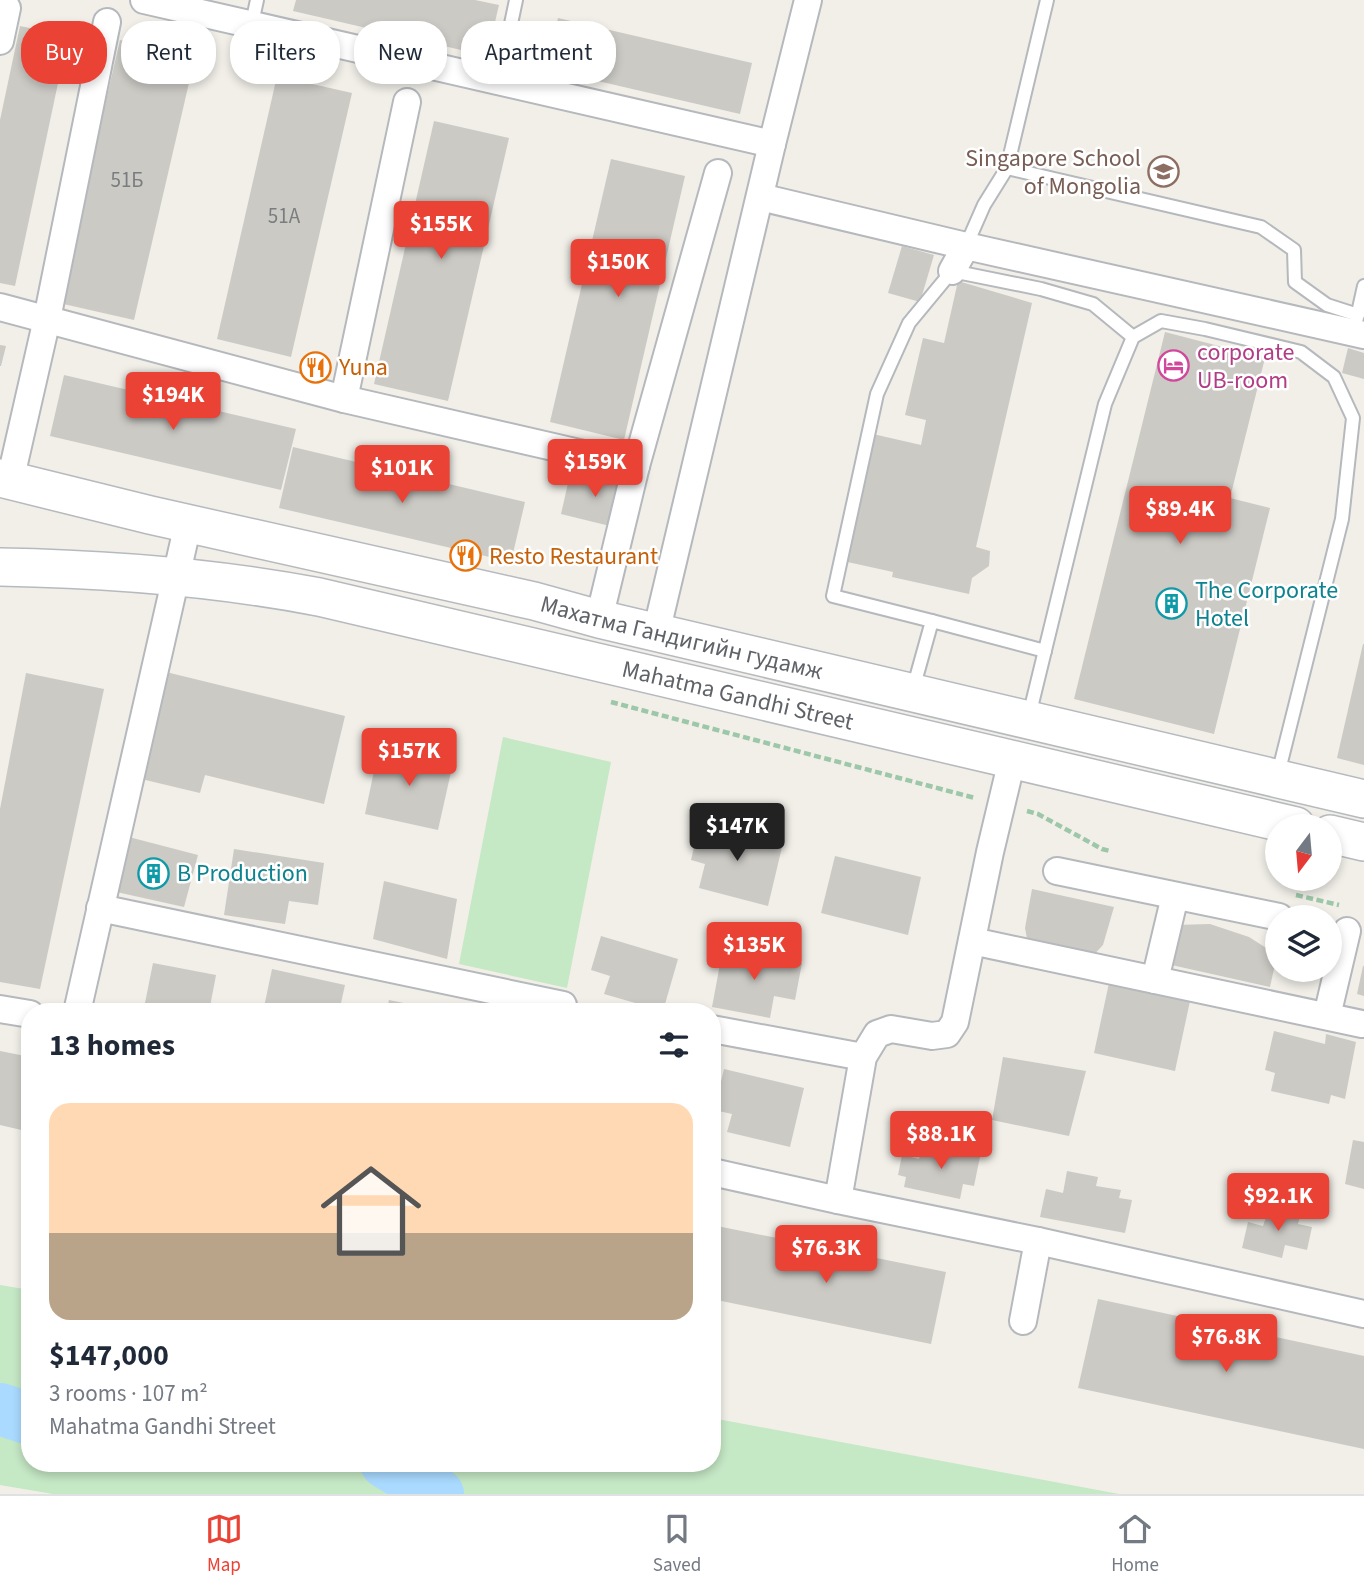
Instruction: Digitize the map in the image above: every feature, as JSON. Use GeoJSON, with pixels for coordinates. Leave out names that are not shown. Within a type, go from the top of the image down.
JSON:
{"type":"FeatureCollection","features":[{"type":"Feature","properties":{"kind":"main road","name":"Махатма Гандигийн гудамж"},"geometry":{"type":"LineString","coordinates":[[5,480],[534,601],[656,633],[1364,799]]}},
{"type":"Feature","properties":{"kind":"main road","name":"Mahatma Gandhi Street"},"geometry":{"type":"LineString","coordinates":[[0,567],[111,570],[287,591],[379,610],[1265,819]]}},
{"type":"Feature","properties":{"kind":"main road"},"geometry":{"type":"LineString","coordinates":[[1108,782],[1118,741]]}},
{"type":"Feature","properties":{"kind":"main road"},"geometry":{"type":"LineString","coordinates":[[1342,837],[1364,842]]}},
{"type":"Feature","properties":{"kind":"street"},"geometry":{"type":"LineString","coordinates":[[144,0],[255,12],[461,70]]}},
{"type":"Feature","properties":{"kind":"street"},"geometry":{"type":"LineString","coordinates":[[656,633],[808,0]]}},
{"type":"Feature","properties":{"kind":"street"},"geometry":{"type":"LineString","coordinates":[[0,41],[7,8]]}},
{"type":"Feature","properties":{"kind":"street"},"geometry":{"type":"LineString","coordinates":[[5,480],[47,319],[94,84]]}},
{"type":"Feature","properties":{"kind":"street"},"geometry":{"type":"LineString","coordinates":[[512,84],[772,144]]}},
{"type":"Feature","properties":{"kind":"street"},"geometry":{"type":"LineString","coordinates":[[344,399],[407,102]]}},
{"type":"Feature","properties":{"kind":"street"},"geometry":{"type":"LineString","coordinates":[[599,619],[636,466],[718,173]]}},
{"type":"Feature","properties":{"kind":"street"},"geometry":{"type":"LineString","coordinates":[[760,197],[966,246],[1358,327]]}},
{"type":"Feature","properties":{"kind":"street"},"geometry":{"type":"LineString","coordinates":[[952,271],[966,246]]}},
{"type":"Feature","properties":{"kind":"street"},"geometry":{"type":"LineString","coordinates":[[0,307],[344,399],[636,466]]}},
{"type":"Feature","properties":{"kind":"street"},"geometry":{"type":"LineString","coordinates":[[79,1003],[188,524]]}},
{"type":"Feature","properties":{"kind":"street"},"geometry":{"type":"LineString","coordinates":[[838,1200],[863,1057],[877,1034],[891,1029],[932,1036],[947,1034],[955,1023],[1012,760]]}},
{"type":"Feature","properties":{"kind":"street"},"geometry":{"type":"LineString","coordinates":[[1057,871],[1175,896],[1282,905]]}},
{"type":"Feature","properties":{"kind":"street"},"geometry":{"type":"LineString","coordinates":[[1155,980],[1175,896]]}},
{"type":"Feature","properties":{"kind":"street"},"geometry":{"type":"LineString","coordinates":[[100,908],[553,1003]]}},
{"type":"Feature","properties":{"kind":"street"},"geometry":{"type":"LineString","coordinates":[[1327,1016],[1348,925]]}},
{"type":"Feature","properties":{"kind":"street"},"geometry":{"type":"LineString","coordinates":[[972,941],[1362,1024]]}},
{"type":"Feature","properties":{"kind":"street"},"geometry":{"type":"LineString","coordinates":[[0,1009],[21,1012]]}},
{"type":"Feature","properties":{"kind":"street"},"geometry":{"type":"LineString","coordinates":[[721,1031],[863,1057]]}},
{"type":"Feature","properties":{"kind":"street"},"geometry":{"type":"LineString","coordinates":[[721,1174],[1364,1314]]}},
{"type":"Feature","properties":{"kind":"street"},"geometry":{"type":"LineString","coordinates":[[1023,1321],[1038,1241]]}},
{"type":"Feature","properties":{"kind":"lane"},"geometry":{"type":"LineString","coordinates":[[512,21],[516,0]]}},
{"type":"Feature","properties":{"kind":"lane"},"geometry":{"type":"LineString","coordinates":[[966,246],[984,205],[1007,168],[1047,0]]}},
{"type":"Feature","properties":{"kind":"lane"},"geometry":{"type":"LineString","coordinates":[[1007,168],[1261,228],[1294,250],[1295,282],[1358,327],[1364,286]]}},
{"type":"Feature","properties":{"kind":"lane"},"geometry":{"type":"LineString","coordinates":[[1045,651],[833,596],[877,394],[909,323],[952,271],[1041,289],[1093,304],[1132,337]]}},
{"type":"Feature","properties":{"kind":"lane"},"geometry":{"type":"LineString","coordinates":[[1028,720],[1105,404],[1132,337],[1161,321],[1205,329],[1301,352],[1334,377],[1353,418],[1342,519],[1277,778]]}},
{"type":"Feature","properties":{"kind":"lane"},"geometry":{"type":"LineString","coordinates":[[912,692],[932,621]]}},
{"type":"Feature","properties":{"kind":"path"},"geometry":{"type":"LineString","coordinates":[[608,701],[1038,814],[1102,849],[1115,852]]}},
{"type":"Feature","properties":{"kind":"green space"},"geometry":{"type":"Polygon","coordinates":[[[503,737],[611,762],[567,988],[459,964],[503,737]]]}},
{"type":"Feature","properties":{"kind":"green space"},"geometry":{"type":"Polygon","coordinates":[[[0,1285],[21,1288],[21,1472],[721,1472],[721,1420],[1119,1494],[53,1494],[0,1485],[0,1285]]]}},
{"type":"Feature","properties":{"kind":"building"},"geometry":{"type":"Polygon","coordinates":[[[296,0],[475,0],[499,5],[495,21],[461,21],[461,50],[447,47],[447,21],[354,21],[354,25],[293,11],[296,0]]]}},
{"type":"Feature","properties":{"kind":"building"},"geometry":{"type":"Polygon","coordinates":[[[21,26],[21,84],[58,84],[15,286],[0,283],[0,120],[21,26]]]}},
{"type":"Feature","properties":{"kind":"building"},"geometry":{"type":"Polygon","coordinates":[[[616,31],[752,63],[740,114],[611,84],[616,84],[616,31]]]}},
{"type":"Feature","properties":{"kind":"building"},"geometry":{"type":"Polygon","coordinates":[[[121,40],[121,84],[189,84],[134,320],[59,303],[121,40]]]}},
{"type":"Feature","properties":{"kind":"building"},"geometry":{"type":"Polygon","coordinates":[[[275,84],[312,84],[352,93],[291,357],[217,339],[275,84]]]}},
{"type":"Feature","properties":{"kind":"building"},"geometry":{"type":"Polygon","coordinates":[[[434,121],[509,138],[448,401],[374,384],[434,121]]]}},
{"type":"Feature","properties":{"kind":"building"},"geometry":{"type":"Polygon","coordinates":[[[611,159],[685,176],[624,440],[550,422],[611,159]]]}},
{"type":"Feature","properties":{"kind":"building"},"geometry":{"type":"Polygon","coordinates":[[[902,246],[934,255],[920,302],[888,293],[902,246]]]}},
{"type":"Feature","properties":{"kind":"building"},"geometry":{"type":"Polygon","coordinates":[[[958,281],[1032,303],[976,547],[990,551],[989,566],[972,578],[969,594],[892,577],[893,572],[843,561],[873,434],[921,445],[926,420],[905,415],[923,338],[944,343],[958,281]]]}},
{"type":"Feature","properties":{"kind":"building","name":"The Corporate Hotel"},"geometry":{"type":"Polygon","coordinates":[[[1165,332],[1265,358],[1230,498],[1270,508],[1214,734],[1074,699],[1165,332]]]}},
{"type":"Feature","properties":{"kind":"building"},"geometry":{"type":"Polygon","coordinates":[[[0,345],[6,346],[1,366],[0,366],[0,345]]]}},
{"type":"Feature","properties":{"kind":"building"},"geometry":{"type":"Polygon","coordinates":[[[1348,348],[1364,353],[1364,379],[1342,373],[1348,348]]]}},
{"type":"Feature","properties":{"kind":"building"},"geometry":{"type":"Polygon","coordinates":[[[64,375],[296,429],[281,490],[50,436],[64,375]]]}},
{"type":"Feature","properties":{"kind":"building"},"geometry":{"type":"Polygon","coordinates":[[[293,447],[525,502],[511,562],[279,508],[293,447]]]}},
{"type":"Feature","properties":{"kind":"building"},"geometry":{"type":"Polygon","coordinates":[[[571,470],[629,484],[618,528],[561,514],[571,470]]]}},
{"type":"Feature","properties":{"kind":"building"},"geometry":{"type":"Polygon","coordinates":[[[1364,644],[1364,765],[1337,758],[1364,644]]]}},
{"type":"Feature","properties":{"kind":"building"},"geometry":{"type":"Polygon","coordinates":[[[162,671],[345,716],[324,804],[205,775],[200,793],[137,778],[162,671]]]}},
{"type":"Feature","properties":{"kind":"building"},"geometry":{"type":"Polygon","coordinates":[[[26,673],[104,689],[40,989],[0,982],[0,809],[26,673]]]}},
{"type":"Feature","properties":{"kind":"building"},"geometry":{"type":"Polygon","coordinates":[[[379,747],[453,763],[438,830],[365,814],[379,747]]]}},
{"type":"Feature","properties":{"kind":"building"},"geometry":{"type":"Polygon","coordinates":[[[700,822],[783,843],[768,906],[699,888],[705,864],[691,860],[700,822]]]}},
{"type":"Feature","properties":{"kind":"building","name":"B Production"},"geometry":{"type":"Polygon","coordinates":[[[125,836],[198,855],[184,907],[112,891],[125,836]]]}},
{"type":"Feature","properties":{"kind":"building"},"geometry":{"type":"Polygon","coordinates":[[[234,849],[324,863],[318,905],[289,901],[285,924],[224,915],[234,849]]]}},
{"type":"Feature","properties":{"kind":"building"},"geometry":{"type":"Polygon","coordinates":[[[835,856],[921,877],[908,935],[821,913],[835,856]]]}},
{"type":"Feature","properties":{"kind":"building"},"geometry":{"type":"Polygon","coordinates":[[[384,881],[457,899],[447,959],[373,939],[384,881]]]}},
{"type":"Feature","properties":{"kind":"building"},"geometry":{"type":"Polygon","coordinates":[[[1032,889],[1114,907],[1103,945],[1088,961],[1028,944],[1025,928],[1032,889]]]}},
{"type":"Feature","properties":{"kind":"building"},"geometry":{"type":"Polygon","coordinates":[[[1210,924],[1249,937],[1265,947],[1265,982],[1271,982],[1270,987],[1167,964],[1175,925],[1210,924]]]}},
{"type":"Feature","properties":{"kind":"building"},"geometry":{"type":"Polygon","coordinates":[[[601,936],[678,959],[665,1003],[635,1003],[604,994],[610,976],[591,970],[601,936]]]}},
{"type":"Feature","properties":{"kind":"building"},"geometry":{"type":"Polygon","coordinates":[[[723,948],[802,963],[795,1000],[774,996],[770,1018],[721,1009],[721,1003],[713,1003],[723,948]]]}},
{"type":"Feature","properties":{"kind":"building"},"geometry":{"type":"Polygon","coordinates":[[[153,963],[216,975],[211,1003],[145,1003],[153,963]]]}},
{"type":"Feature","properties":{"kind":"building"},"geometry":{"type":"Polygon","coordinates":[[[1364,966],[1364,996],[1357,994],[1364,966]]]}},
{"type":"Feature","properties":{"kind":"building"},"geometry":{"type":"Polygon","coordinates":[[[272,969],[345,985],[341,1003],[265,1003],[272,969]]]}},
{"type":"Feature","properties":{"kind":"building"},"geometry":{"type":"Polygon","coordinates":[[[1109,983],[1190,1001],[1175,1071],[1094,1053],[1109,983]]]}},
{"type":"Feature","properties":{"kind":"building"},"geometry":{"type":"Polygon","coordinates":[[[1274,1031],[1325,1044],[1326,1034],[1356,1042],[1345,1099],[1331,1095],[1329,1104],[1271,1091],[1275,1073],[1265,1070],[1274,1031]]]}},
{"type":"Feature","properties":{"kind":"building"},"geometry":{"type":"Polygon","coordinates":[[[0,1051],[21,1055],[21,1130],[0,1125],[0,1051]]]}},
{"type":"Feature","properties":{"kind":"building"},"geometry":{"type":"Polygon","coordinates":[[[1003,1057],[1086,1071],[1069,1136],[992,1120],[1003,1057]]]}},
{"type":"Feature","properties":{"kind":"building"},"geometry":{"type":"Polygon","coordinates":[[[724,1069],[804,1088],[790,1147],[727,1132],[732,1114],[721,1112],[721,1081],[724,1069]]]}},
{"type":"Feature","properties":{"kind":"building"},"geometry":{"type":"Polygon","coordinates":[[[1353,1140],[1364,1142],[1364,1189],[1345,1184],[1353,1140]]]}},
{"type":"Feature","properties":{"kind":"building"},"geometry":{"type":"Polygon","coordinates":[[[951,1146],[981,1152],[974,1186],[963,1184],[960,1199],[904,1187],[906,1177],[898,1175],[902,1155],[919,1159],[922,1149],[949,1155],[951,1146]]]}},
{"type":"Feature","properties":{"kind":"building"},"geometry":{"type":"Polygon","coordinates":[[[1067,1171],[1098,1177],[1096,1186],[1121,1190],[1119,1198],[1132,1200],[1125,1233],[1040,1217],[1046,1189],[1063,1193],[1067,1171]]]}},
{"type":"Feature","properties":{"kind":"building"},"geometry":{"type":"Polygon","coordinates":[[[1280,1202],[1302,1208],[1298,1224],[1312,1227],[1307,1250],[1285,1245],[1282,1258],[1242,1248],[1248,1222],[1263,1226],[1266,1217],[1276,1219],[1280,1202]]]}},
{"type":"Feature","properties":{"kind":"building"},"geometry":{"type":"Polygon","coordinates":[[[721,1227],[946,1272],[931,1344],[721,1301],[721,1227]]]}},
{"type":"Feature","properties":{"kind":"building"},"geometry":{"type":"Polygon","coordinates":[[[1098,1299],[1364,1356],[1364,1449],[1078,1388],[1098,1299]]]}},
{"type":"Feature","properties":{"kind":"waterway"},"geometry":{"type":"LineString","coordinates":[[0,1409],[21,1416]]}},
{"type":"Feature","properties":{"kind":"waterway"},"geometry":{"type":"LineString","coordinates":[[401,1472],[438,1494]]}},
{"type":"Feature","properties":{"kind":"place","name":"Singapore School of Mongolia"},"geometry":{"type":"Point","coordinates":[1164,172]}},
{"type":"Feature","properties":{"kind":"place","name":"corporate UB-room"},"geometry":{"type":"Point","coordinates":[1174,366]}},
{"type":"Feature","properties":{"kind":"place","name":"Yuna"},"geometry":{"type":"Point","coordinates":[316,367]}},
{"type":"Feature","properties":{"kind":"place","name":"Resto Restaurant"},"geometry":{"type":"Point","coordinates":[466,556]}},
{"type":"Feature","properties":{"kind":"place","name":"The Corporate Hotel"},"geometry":{"type":"Point","coordinates":[1172,604]}},
{"type":"Feature","properties":{"kind":"place","name":"B Production"},"geometry":{"type":"Point","coordinates":[154,873]}}]}
